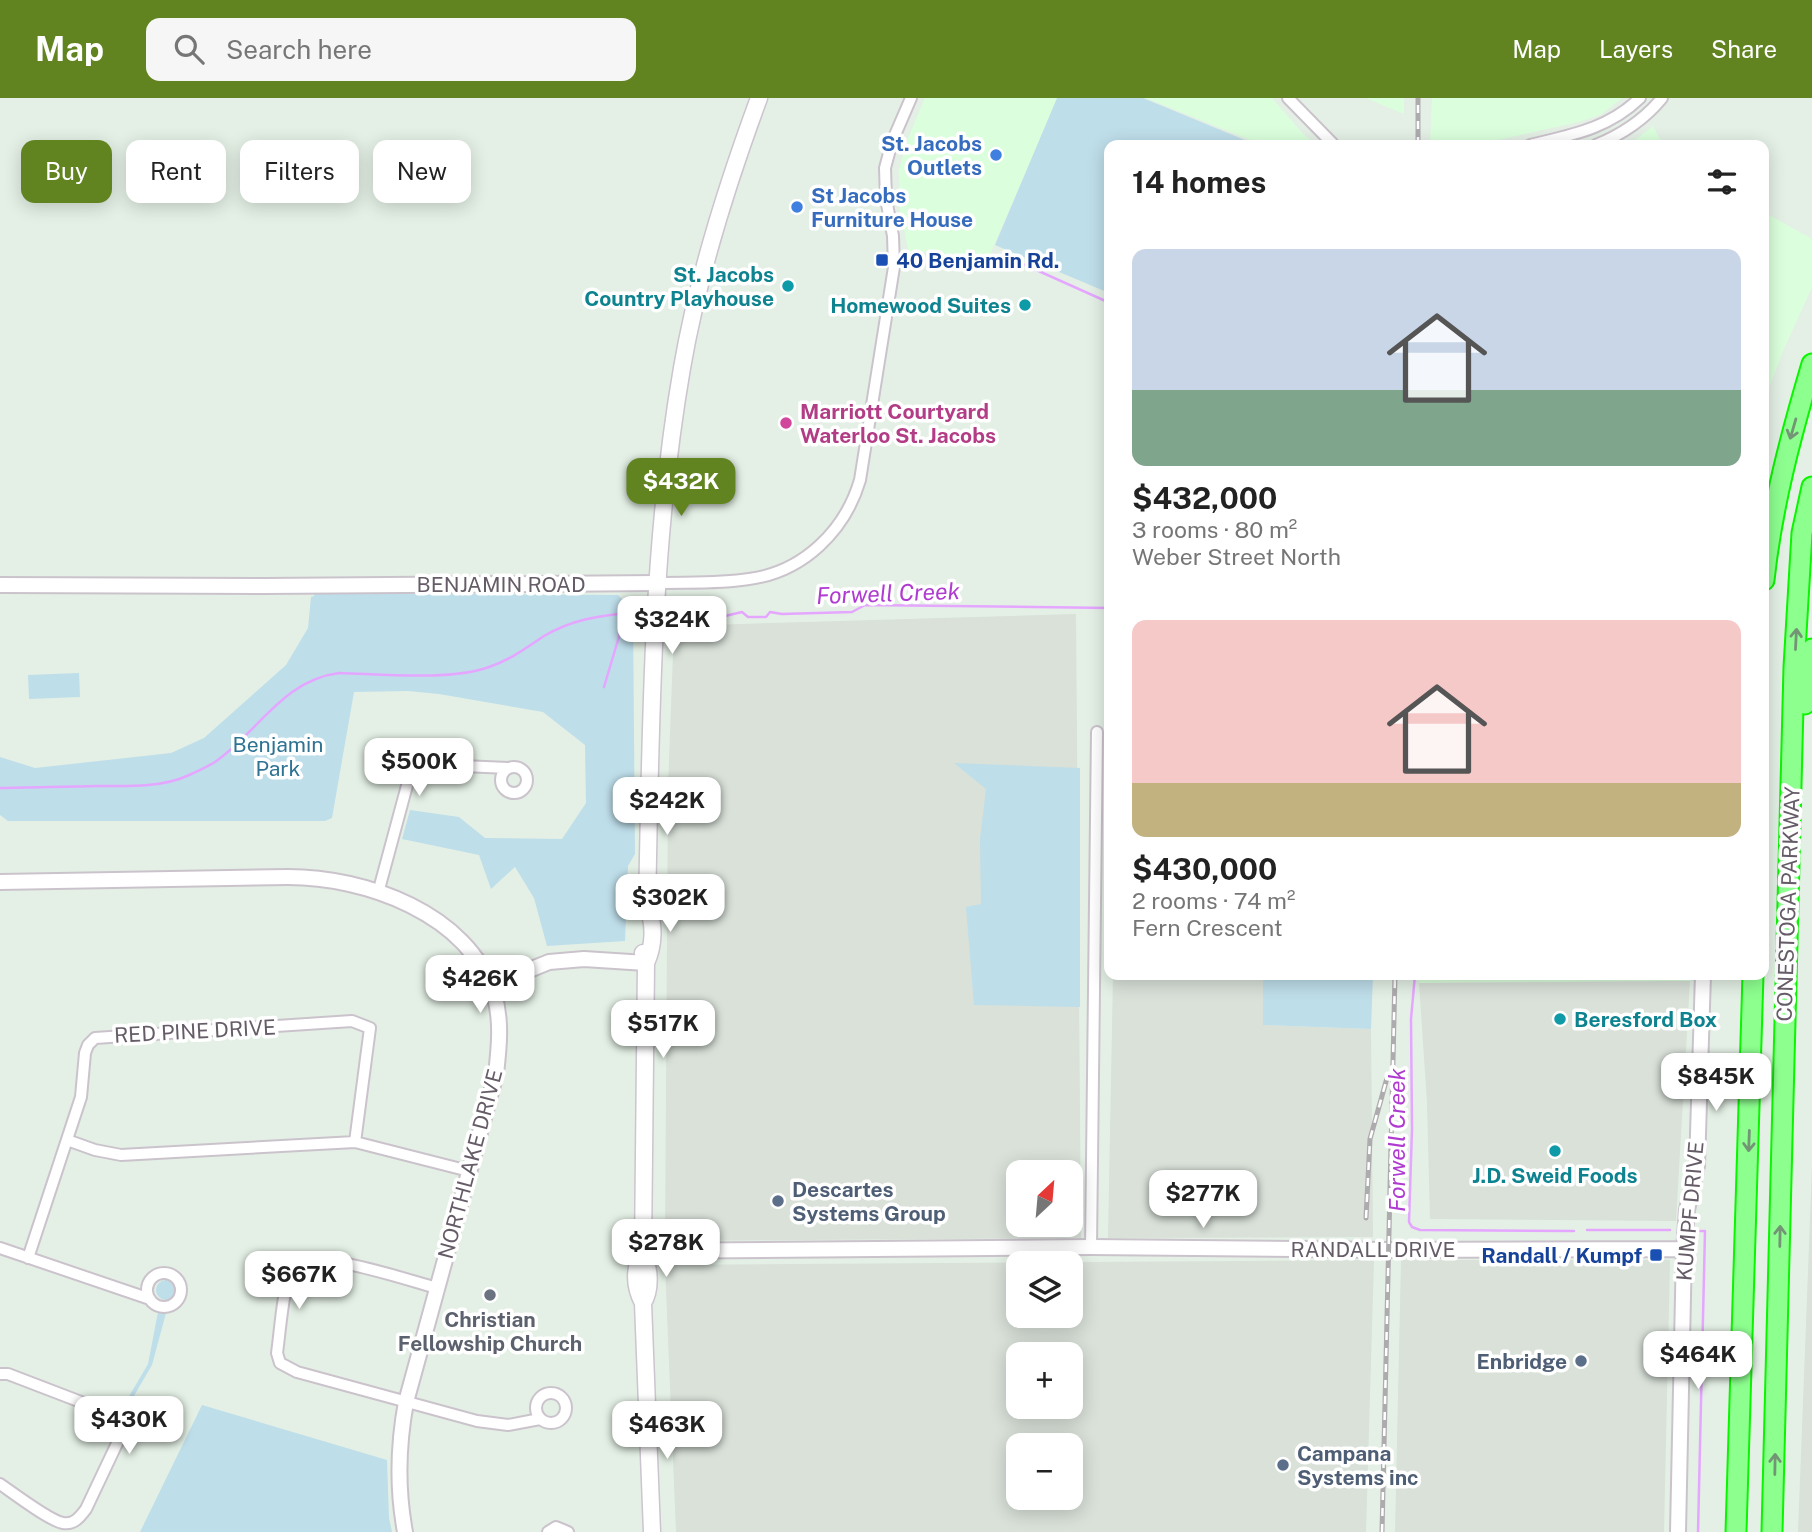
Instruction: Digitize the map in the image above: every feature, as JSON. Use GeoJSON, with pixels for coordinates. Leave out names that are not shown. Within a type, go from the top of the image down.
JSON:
{"type":"FeatureCollection","features":[{"type":"Feature","properties":{"kind":"highway"},"geometry":{"type":"LineString","coordinates":[[1769,539],[1790,436],[1812,364]]}},
{"type":"Feature","properties":{"kind":"highway","name":"CONESTOGA PARKWAY"},"geometry":{"type":"LineString","coordinates":[[1772,1532],[1797,604],[1802,533],[1812,487]]}},
{"type":"Feature","properties":{"kind":"highway"},"geometry":{"type":"LineString","coordinates":[[1791,806],[1797,784],[1812,649]]}},
{"type":"Feature","properties":{"kind":"highway","name":"CONESTOGA PARKWAY"},"geometry":{"type":"LineString","coordinates":[[1736,1532],[1753,980]]}},
{"type":"Feature","properties":{"kind":"main road"},"geometry":{"type":"LineString","coordinates":[[652,1532],[643,1303],[637,1288],[637,1271],[643,1251],[646,963],[652,939],[652,919],[648,906],[651,712],[657,583],[669,450],[682,365],[722,210],[740,148],[759,98]]}},
{"type":"Feature","properties":{"kind":"street","name":"BENJAMIN ROAD"},"geometry":{"type":"LineString","coordinates":[[0,585],[657,583],[747,580],[798,562],[827,539],[851,504],[860,480],[894,267],[885,168],[892,142],[911,98]]}},
{"type":"Feature","properties":{"kind":"street"},"geometry":{"type":"LineString","coordinates":[[1288,98],[1329,140]]}},
{"type":"Feature","properties":{"kind":"street"},"geometry":{"type":"LineString","coordinates":[[1548,140],[1604,125],[1621,115],[1640,98]]}},
{"type":"Feature","properties":{"kind":"street"},"geometry":{"type":"LineString","coordinates":[[1606,140],[1629,129],[1662,98]]}},
{"type":"Feature","properties":{"kind":"street"},"geometry":{"type":"LineString","coordinates":[[1091,1247],[1097,732]]}},
{"type":"Feature","properties":{"kind":"street"},"geometry":{"type":"LineString","coordinates":[[378,893],[412,767],[418,764],[508,768]]}},
{"type":"Feature","properties":{"kind":"street","name":"NORTHLAKE DRIVE"},"geometry":{"type":"LineString","coordinates":[[0,882],[317,878],[378,893],[414,907],[444,925],[477,962],[494,996],[500,1041],[496,1074],[406,1402],[400,1434],[399,1477],[405,1532]]}},
{"type":"Feature","properties":{"kind":"street"},"geometry":{"type":"LineString","coordinates":[[490,986],[549,962],[584,959],[646,963]]}},
{"type":"Feature","properties":{"kind":"street","name":"KUMPF DRIVE"},"geometry":{"type":"LineString","coordinates":[[1678,1532],[1684,1249],[1687,1210],[1697,1166],[1703,980]]}},
{"type":"Feature","properties":{"kind":"street","name":"RED PINE DRIVE"},"geometry":{"type":"LineString","coordinates":[[28,1258],[81,1097],[85,1053],[95,1038],[352,1021],[370,1028],[355,1142]]}},
{"type":"Feature","properties":{"kind":"street"},"geometry":{"type":"LineString","coordinates":[[68,1140],[95,1150],[121,1154],[355,1142],[469,1171]]}},
{"type":"Feature","properties":{"kind":"street","name":"RANDALL DRIVE"},"geometry":{"type":"LineString","coordinates":[[643,1251],[1091,1247],[1684,1249]]}},
{"type":"Feature","properties":{"kind":"street"},"geometry":{"type":"LineString","coordinates":[[0,1248],[150,1299]]}},
{"type":"Feature","properties":{"kind":"street"},"geometry":{"type":"LineString","coordinates":[[437,1289],[333,1261],[308,1260],[296,1265],[291,1271],[277,1353],[280,1363],[297,1371],[488,1423],[508,1425],[540,1419]]}},
{"type":"Feature","properties":{"kind":"street"},"geometry":{"type":"LineString","coordinates":[[0,1374],[8,1374],[115,1415],[122,1425],[121,1435],[86,1509],[78,1520],[65,1524],[55,1520],[0,1484]]}},
{"type":"Feature","properties":{"kind":"street"},"geometry":{"type":"LineString","coordinates":[[548,1532],[556,1527],[568,1532]]}},
{"type":"Feature","properties":{"kind":"shaded area","name":"St. Jacobs Outlets"},"geometry":{"type":"Polygon","coordinates":[[[925,98],[1058,98],[982,273],[933,251],[909,254],[900,209],[899,170],[907,141],[925,98]]]}},
{"type":"Feature","properties":{"kind":"shaded area"},"geometry":{"type":"Polygon","coordinates":[[[1146,98],[1272,98],[1311,140],[1251,140],[1146,98]]]}},
{"type":"Feature","properties":{"kind":"shaded area"},"geometry":{"type":"Polygon","coordinates":[[[1366,98],[1404,98],[1404,114],[1366,98]]]}},
{"type":"Feature","properties":{"kind":"shaded area"},"geometry":{"type":"Polygon","coordinates":[[[1432,98],[1622,98],[1600,115],[1498,140],[1430,140],[1432,98]]]}},
{"type":"Feature","properties":{"kind":"shaded area"},"geometry":{"type":"Polygon","coordinates":[[[1653,126],[1660,140],[1635,140],[1653,126]]]}},
{"type":"Feature","properties":{"kind":"shaded area"},"geometry":{"type":"Polygon","coordinates":[[[1769,215],[1812,239],[1812,287],[1769,389],[1769,215]]]}},
{"type":"Feature","properties":{"kind":"shaded area"},"geometry":{"type":"Polygon","coordinates":[[[1076,614],[1080,1160],[1006,1160],[1006,1237],[1081,1238],[665,1241],[668,788],[674,626],[1076,614]]]}},
{"type":"Feature","properties":{"kind":"shaded area"},"geometry":{"type":"Polygon","coordinates":[[[1113,980],[1263,980],[1263,1025],[1371,1029],[1373,1237],[1108,1238],[1113,980]]]}},
{"type":"Feature","properties":{"kind":"shaded area"},"geometry":{"type":"Polygon","coordinates":[[[1419,980],[1690,980],[1690,981],[1419,983],[1419,980]]]}},
{"type":"Feature","properties":{"kind":"shaded area"},"geometry":{"type":"Polygon","coordinates":[[[1690,981],[1676,1221],[1430,1219],[1427,1103],[1419,983],[1690,981]]]}},
{"type":"Feature","properties":{"kind":"shaded area"},"geometry":{"type":"Polygon","coordinates":[[[1812,1167],[1812,1532],[1798,1532],[1812,1167]]]}},
{"type":"Feature","properties":{"kind":"shaded area"},"geometry":{"type":"Polygon","coordinates":[[[1374,1260],[1366,1532],[676,1532],[665,1265],[1006,1263],[1006,1328],[1083,1328],[1083,1262],[1374,1260]]]}},
{"type":"Feature","properties":{"kind":"shaded area"},"geometry":{"type":"Polygon","coordinates":[[[1401,1260],[1670,1260],[1664,1532],[1395,1532],[1401,1260]]]}},
{"type":"Feature","properties":{"kind":"green space"},"geometry":{"type":"Polygon","coordinates":[[[1057,98],[1143,98],[1245,140],[1104,140],[1104,291],[995,245],[1057,98]]]}},
{"type":"Feature","properties":{"kind":"green space","name":"Benjamin Park"},"geometry":{"type":"Polygon","coordinates":[[[314,593],[618,595],[633,609],[635,854],[628,866],[625,941],[547,946],[534,898],[515,867],[491,889],[479,855],[402,839],[410,810],[459,817],[485,838],[562,839],[586,803],[585,745],[543,712],[439,694],[408,691],[354,692],[332,818],[325,821],[8,821],[0,815],[0,757],[35,768],[171,753],[204,738],[286,665],[308,628],[311,597],[314,593]]]}},
{"type":"Feature","properties":{"kind":"green space"},"geometry":{"type":"Polygon","coordinates":[[[79,673],[80,697],[29,699],[28,675],[79,673]]]}},
{"type":"Feature","properties":{"kind":"green space"},"geometry":{"type":"Polygon","coordinates":[[[954,763],[1080,768],[1080,1007],[974,1005],[966,907],[981,904],[980,839],[986,789],[954,763]]]}},
{"type":"Feature","properties":{"kind":"green space"},"geometry":{"type":"Polygon","coordinates":[[[1263,980],[1373,980],[1371,1029],[1263,1025],[1263,980]]]}},
{"type":"Feature","properties":{"kind":"green space"},"geometry":{"type":"Polygon","coordinates":[[[166,1280],[173,1283],[176,1290],[173,1297],[166,1300],[159,1297],[156,1290],[159,1283],[166,1280]]]}},
{"type":"Feature","properties":{"kind":"green space"},"geometry":{"type":"Polygon","coordinates":[[[158,1312],[166,1313],[152,1365],[124,1413],[121,1410],[148,1364],[158,1312]]]}},
{"type":"Feature","properties":{"kind":"green space"},"geometry":{"type":"Polygon","coordinates":[[[202,1405],[387,1460],[392,1532],[140,1532],[202,1405]]]}},
{"type":"Feature","properties":{"kind":"waterway"},"geometry":{"type":"LineString","coordinates":[[1014,260],[1104,300]]}},
{"type":"Feature","properties":{"kind":"waterway","name":"Forwell Creek"},"geometry":{"type":"LineString","coordinates":[[673,614],[721,617],[742,612],[748,617],[766,617],[770,612],[852,612],[865,605],[1104,608]]}},
{"type":"Feature","properties":{"kind":"waterway","name":"Forwell Creek"},"geometry":{"type":"LineString","coordinates":[[604,687],[626,613]]}},
{"type":"Feature","properties":{"kind":"waterway","name":"Forwell Creek"},"geometry":{"type":"LineString","coordinates":[[0,788],[142,786],[177,780],[215,762],[286,696],[319,678],[339,673],[415,676],[473,671],[504,661],[544,636],[575,622],[631,613]]}},
{"type":"Feature","properties":{"kind":"waterway","name":"Forwell Creek"},"geometry":{"type":"LineString","coordinates":[[1415,980],[1411,1019],[1409,1222],[1412,1227],[1420,1230],[1574,1231]]}},
{"type":"Feature","properties":{"kind":"waterway","name":"Forwell Creek"},"geometry":{"type":"LineString","coordinates":[[1587,1230],[1670,1230]]}},
{"type":"Feature","properties":{"kind":"waterway","name":"Forwell Creek"},"geometry":{"type":"LineString","coordinates":[[1693,1231],[1705,1231],[1698,1532]]}},
{"type":"Feature","properties":{"kind":"railway"},"geometry":{"type":"LineString","coordinates":[[1418,98],[1418,140]]}},
{"type":"Feature","properties":{"kind":"railway"},"geometry":{"type":"LineString","coordinates":[[1382,1532],[1395,980]]}},
{"type":"Feature","properties":{"kind":"railway"},"geometry":{"type":"LineString","coordinates":[[1366,1218],[1370,1139],[1387,1078]]}},
{"type":"Feature","properties":{"kind":"place","name":"St. Jacobs Outlets"},"geometry":{"type":"Point","coordinates":[996,155]}},
{"type":"Feature","properties":{"kind":"place","name":"St Jacobs Furniture House"},"geometry":{"type":"Point","coordinates":[797,207]}},
{"type":"Feature","properties":{"kind":"place","name":"40 Benjamin Rd."},"geometry":{"type":"Point","coordinates":[882,260]}},
{"type":"Feature","properties":{"kind":"place","name":"St. Jacobs Country Playhouse"},"geometry":{"type":"Point","coordinates":[788,286]}},
{"type":"Feature","properties":{"kind":"place","name":"Homewood Suites"},"geometry":{"type":"Point","coordinates":[1025,305]}},
{"type":"Feature","properties":{"kind":"place","name":"Marriott Courtyard Waterloo St. Jacobs"},"geometry":{"type":"Point","coordinates":[786,423]}},
{"type":"Feature","properties":{"kind":"place","name":"Beresford Box"},"geometry":{"type":"Point","coordinates":[1560,1019]}},
{"type":"Feature","properties":{"kind":"place","name":"J.D. Sweid Foods"},"geometry":{"type":"Point","coordinates":[1555,1151]}},
{"type":"Feature","properties":{"kind":"place","name":"Descartes Systems Group"},"geometry":{"type":"Point","coordinates":[778,1201]}},
{"type":"Feature","properties":{"kind":"place","name":"Randall / Kumpf"},"geometry":{"type":"Point","coordinates":[1656,1255]}},
{"type":"Feature","properties":{"kind":"place","name":"Christian Fellowship Church"},"geometry":{"type":"Point","coordinates":[490,1295]}},
{"type":"Feature","properties":{"kind":"place","name":"Enbridge"},"geometry":{"type":"Point","coordinates":[1581,1361]}},
{"type":"Feature","properties":{"kind":"place","name":"Campana Systems inc"},"geometry":{"type":"Point","coordinates":[1283,1465]}}]}
